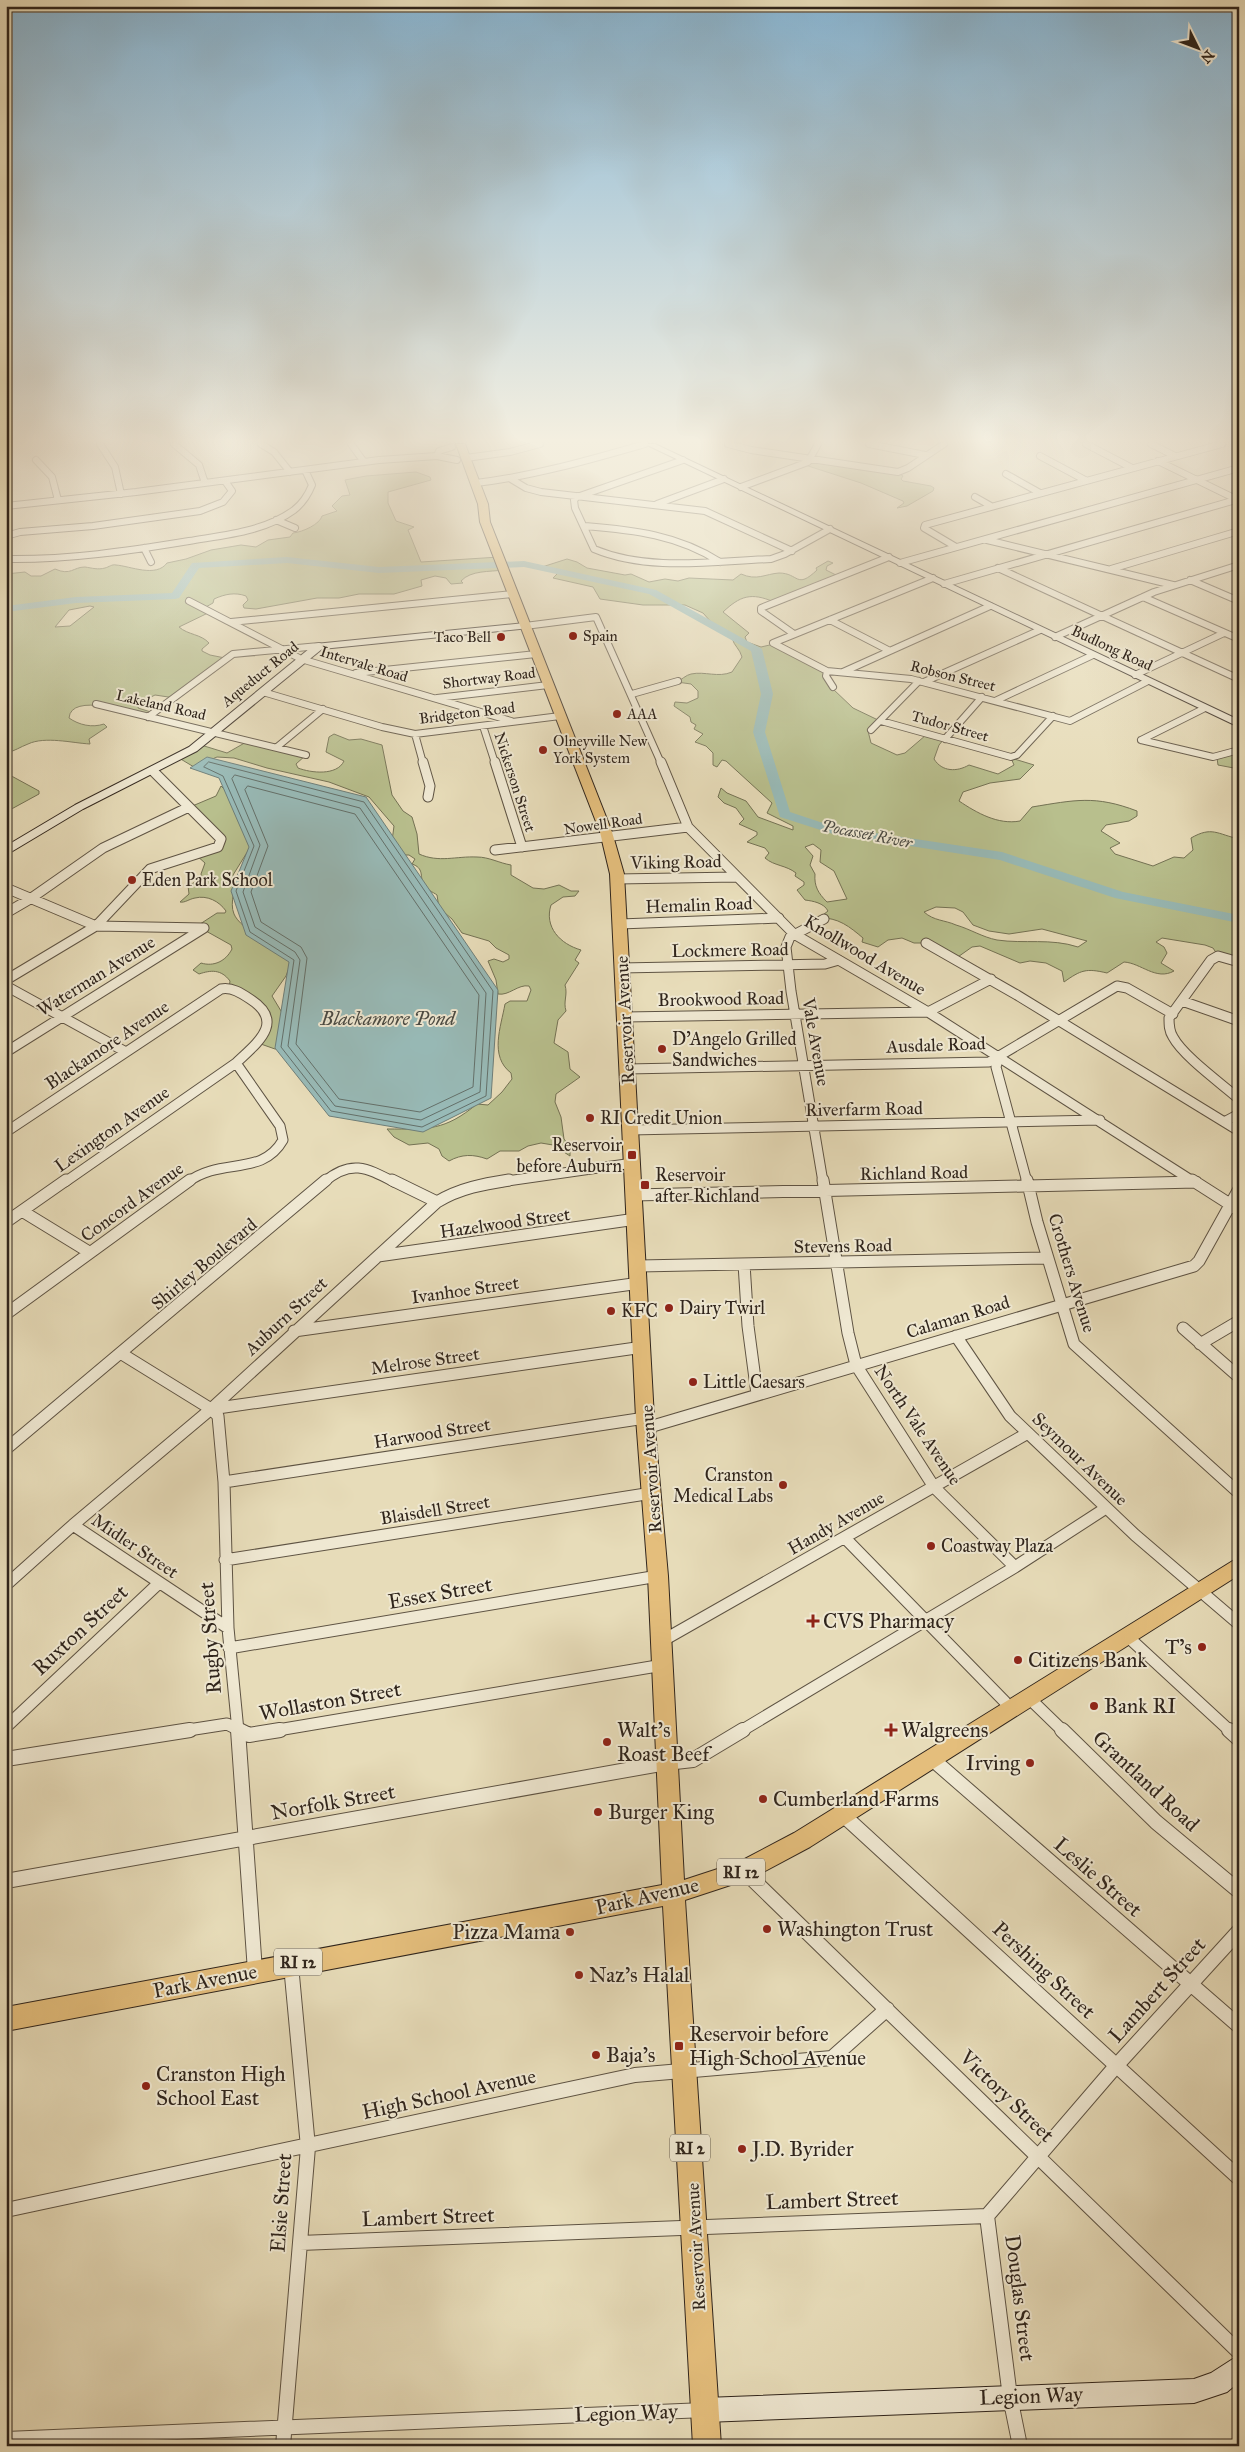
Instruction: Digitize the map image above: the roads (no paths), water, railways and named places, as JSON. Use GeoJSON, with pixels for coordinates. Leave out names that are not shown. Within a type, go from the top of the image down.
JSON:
{"type":"FeatureCollection","features":[{"type":"Feature","properties":{"kind":"main road","name":"Reservoir Avenue"},"geometry":{"type":"LineString","coordinates":[[499,558],[607,838],[617,879],[646,1423],[662,1641],[666,1762],[707,2446]]}},
{"type":"Feature","properties":{"kind":"main road","name":"Budlong Road"},"geometry":{"type":"LineString","coordinates":[[890,558],[1239,724]]}},
{"type":"Feature","properties":{"kind":"main road","name":"Aqueduct Road"},"geometry":{"type":"LineString","coordinates":[[6,851],[80,807],[193,749],[319,646],[525,626]]}},
{"type":"Feature","properties":{"kind":"main road","name":"Park Avenue"},"geometry":{"type":"LineString","coordinates":[[6,2019],[675,1893],[744,1871],[802,1840],[1239,1565]]}},
{"type":"Feature","properties":{"kind":"main road","name":"Legion Way"},"geometry":{"type":"LineString","coordinates":[[705,2410],[1194,2391],[1218,2383],[1239,2367]]}},
{"type":"Feature","properties":{"kind":"street"},"geometry":{"type":"LineString","coordinates":[[6,559],[22,558]]}},
{"type":"Feature","properties":{"kind":"street"},"geometry":{"type":"LineString","coordinates":[[630,558],[655,563],[720,562],[773,558]]}},
{"type":"Feature","properties":{"kind":"street"},"geometry":{"type":"LineString","coordinates":[[715,558],[720,562]]}},
{"type":"Feature","properties":{"kind":"street"},"geometry":{"type":"LineString","coordinates":[[794,634],[767,617],[760,611],[761,608],[888,558]]}},
{"type":"Feature","properties":{"kind":"street"},"geometry":{"type":"LineString","coordinates":[[900,563],[917,558]]}},
{"type":"Feature","properties":{"kind":"street"},"geometry":{"type":"LineString","coordinates":[[944,584],[1032,558]]}},
{"type":"Feature","properties":{"kind":"street"},"geometry":{"type":"LineString","coordinates":[[1066,558],[1173,585]]}},
{"type":"Feature","properties":{"kind":"street"},"geometry":{"type":"LineString","coordinates":[[1110,569],[1147,558]]}},
{"type":"Feature","properties":{"kind":"street"},"geometry":{"type":"LineString","coordinates":[[1055,637],[1173,585],[1239,565]]}},
{"type":"Feature","properties":{"kind":"street"},"geometry":{"type":"LineString","coordinates":[[998,568],[1239,679]]}},
{"type":"Feature","properties":{"kind":"street"},"geometry":{"type":"LineString","coordinates":[[1222,570],[1239,574]]}},
{"type":"Feature","properties":{"kind":"street"},"geometry":{"type":"LineString","coordinates":[[833,686],[826,676],[827,671],[773,643],[933,578]]}},
{"type":"Feature","properties":{"kind":"street"},"geometry":{"type":"LineString","coordinates":[[1190,580],[1239,600]]}},
{"type":"Feature","properties":{"kind":"street"},"geometry":{"type":"LineString","coordinates":[[231,622],[513,594]]}},
{"type":"Feature","properties":{"kind":"street"},"geometry":{"type":"LineString","coordinates":[[1143,597],[1239,639]]}},
{"type":"Feature","properties":{"kind":"street","name":"Intervale Road"},"geometry":{"type":"LineString","coordinates":[[189,601],[301,659],[511,721]]}},
{"type":"Feature","properties":{"kind":"street"},"geometry":{"type":"LineString","coordinates":[[843,672],[888,650],[990,606]]}},
{"type":"Feature","properties":{"kind":"street","name":"Aqueduct Road"},"geometry":{"type":"LineString","coordinates":[[525,626],[596,618]]}},
{"type":"Feature","properties":{"kind":"street","name":"Knollwood Avenue"},"geometry":{"type":"LineString","coordinates":[[596,618],[632,694],[688,827],[779,918],[796,933],[928,1012],[1234,1207]]}},
{"type":"Feature","properties":{"kind":"street"},"geometry":{"type":"LineString","coordinates":[[830,620],[888,650]]}},
{"type":"Feature","properties":{"kind":"street"},"geometry":{"type":"LineString","coordinates":[[871,730],[922,682],[1040,630]]}},
{"type":"Feature","properties":{"kind":"street"},"geometry":{"type":"LineString","coordinates":[[1134,675],[1224,633]]}},
{"type":"Feature","properties":{"kind":"street"},"geometry":{"type":"LineString","coordinates":[[148,717],[232,654],[319,646]]}},
{"type":"Feature","properties":{"kind":"street"},"geometry":{"type":"LineString","coordinates":[[350,674],[536,654]]}},
{"type":"Feature","properties":{"kind":"street"},"geometry":{"type":"LineString","coordinates":[[995,701],[1093,655]]}},
{"type":"Feature","properties":{"kind":"street","name":"Robson Street"},"geometry":{"type":"LineString","coordinates":[[827,671],[922,682],[1070,721],[1148,681]]}},
{"type":"Feature","properties":{"kind":"street"},"geometry":{"type":"LineString","coordinates":[[632,694],[678,682]]}},
{"type":"Feature","properties":{"kind":"street","name":"Shortway Road"},"geometry":{"type":"LineString","coordinates":[[433,698],[548,685]]}},
{"type":"Feature","properties":{"kind":"street","name":"Bridgeton Road"},"geometry":{"type":"LineString","coordinates":[[263,692],[382,727],[415,734],[560,716]]}},
{"type":"Feature","properties":{"kind":"street"},"geometry":{"type":"LineString","coordinates":[[945,739],[982,697]]}},
{"type":"Feature","properties":{"kind":"street","name":"Lakeland Road"},"geometry":{"type":"LineString","coordinates":[[96,704],[306,755]]}},
{"type":"Feature","properties":{"kind":"street"},"geometry":{"type":"LineString","coordinates":[[1205,708],[1141,740],[1204,756],[1219,757],[1239,750]]}},
{"type":"Feature","properties":{"kind":"street"},"geometry":{"type":"LineString","coordinates":[[277,747],[323,709]]}},
{"type":"Feature","properties":{"kind":"street","name":"Tudor Street"},"geometry":{"type":"LineString","coordinates":[[881,721],[1011,758],[1017,756],[1053,716]]}},
{"type":"Feature","properties":{"kind":"street","name":"Nickerson Street"},"geometry":{"type":"LineString","coordinates":[[483,726],[522,847]]}},
{"type":"Feature","properties":{"kind":"street"},"geometry":{"type":"LineString","coordinates":[[415,734],[430,786],[428,797]]}},
{"type":"Feature","properties":{"kind":"street"},"geometry":{"type":"LineString","coordinates":[[6,980],[96,926],[150,870],[218,847],[222,840],[153,771]]}},
{"type":"Feature","properties":{"kind":"street"},"geometry":{"type":"LineString","coordinates":[[6,913],[30,899],[103,848],[189,808]]}},
{"type":"Feature","properties":{"kind":"street","name":"Nowell Road"},"geometry":{"type":"LineString","coordinates":[[495,850],[688,827]]}},
{"type":"Feature","properties":{"kind":"street","name":"Viking Road"},"geometry":{"type":"LineString","coordinates":[[617,879],[736,877]]}},
{"type":"Feature","properties":{"kind":"street"},"geometry":{"type":"LineString","coordinates":[[6,888],[96,926]]}},
{"type":"Feature","properties":{"kind":"street","name":"Hemalin Road"},"geometry":{"type":"LineString","coordinates":[[620,924],[779,918]]}},
{"type":"Feature","properties":{"kind":"street"},"geometry":{"type":"LineString","coordinates":[[796,933],[824,919]]}},
{"type":"Feature","properties":{"kind":"street","name":"Waterman Avenue"},"geometry":{"type":"LineString","coordinates":[[6,1052],[204,928],[96,926]]}},
{"type":"Feature","properties":{"kind":"street","name":"Vale Avenue"},"geometry":{"type":"LineString","coordinates":[[796,933],[790,937],[786,947],[788,966],[848,1333],[856,1365]]}},
{"type":"Feature","properties":{"kind":"street"},"geometry":{"type":"LineString","coordinates":[[926,943],[991,979],[1226,1121],[1239,1131]]}},
{"type":"Feature","properties":{"kind":"street"},"geometry":{"type":"LineString","coordinates":[[1239,962],[1218,956],[1211,960],[1169,1018],[1173,1039],[1239,1099]]}},
{"type":"Feature","properties":{"kind":"street","name":"Lockmere Road"},"geometry":{"type":"LineString","coordinates":[[622,968],[788,966],[825,964],[839,960]]}},
{"type":"Feature","properties":{"kind":"street","name":"Brookwood Road"},"geometry":{"type":"LineString","coordinates":[[625,1017],[928,1012],[991,979]]}},
{"type":"Feature","properties":{"kind":"street"},"geometry":{"type":"LineString","coordinates":[[6,986],[126,1052]]}},
{"type":"Feature","properties":{"kind":"street","name":"Ausdale Road"},"geometry":{"type":"LineString","coordinates":[[627,1069],[989,1062],[1115,987],[1121,986],[1173,1014]]}},
{"type":"Feature","properties":{"kind":"street","name":"Blackamore Avenue"},"geometry":{"type":"LineString","coordinates":[[6,1132],[227,987]]}},
{"type":"Feature","properties":{"kind":"street","name":"Lexington Avenue"},"geometry":{"type":"LineString","coordinates":[[6,1222],[236,1062],[262,1038],[269,1025],[267,1013],[263,1006],[227,987]]}},
{"type":"Feature","properties":{"kind":"street"},"geometry":{"type":"LineString","coordinates":[[1182,1001],[1239,1020]]}},
{"type":"Feature","properties":{"kind":"street","name":"Crothers Avenue"},"geometry":{"type":"LineString","coordinates":[[999,1057],[996,1067],[1013,1123],[1047,1258],[1074,1344],[1239,1493]]}},
{"type":"Feature","properties":{"kind":"street","name":"Concord Avenue"},"geometry":{"type":"LineString","coordinates":[[6,1314],[197,1175],[220,1167],[259,1162],[278,1150],[283,1140],[280,1126],[236,1062]]}},
{"type":"Feature","properties":{"kind":"street"},"geometry":{"type":"LineString","coordinates":[[1226,1121],[1239,1114]]}},
{"type":"Feature","properties":{"kind":"street","name":"Riverfarm Road"},"geometry":{"type":"LineString","coordinates":[[630,1130],[1100,1120]]}},
{"type":"Feature","properties":{"kind":"street","name":"Auburn Street"},"geometry":{"type":"LineString","coordinates":[[6,1585],[73,1525],[211,1409],[437,1202],[471,1187],[633,1163]]}},
{"type":"Feature","properties":{"kind":"street","name":"Shirley Boulevard"},"geometry":{"type":"LineString","coordinates":[[6,1449],[122,1354],[331,1176],[351,1167],[366,1168],[437,1202]]}},
{"type":"Feature","properties":{"kind":"street","name":"Richland Road"},"geometry":{"type":"LineString","coordinates":[[634,1195],[1196,1182]]}},
{"type":"Feature","properties":{"kind":"street","name":"Calaman Road"},"geometry":{"type":"LineString","coordinates":[[646,1423],[758,1394],[1194,1266],[1234,1207],[1239,1188]]}},
{"type":"Feature","properties":{"kind":"street"},"geometry":{"type":"LineString","coordinates":[[22,1211],[89,1252]]}},
{"type":"Feature","properties":{"kind":"street","name":"Hazelwood Street"},"geometry":{"type":"LineString","coordinates":[[378,1256],[636,1219]]}},
{"type":"Feature","properties":{"kind":"street","name":"Stevens Road"},"geometry":{"type":"LineString","coordinates":[[639,1274],[744,1264],[1047,1258]]}},
{"type":"Feature","properties":{"kind":"street"},"geometry":{"type":"LineString","coordinates":[[744,1264],[748,1326],[758,1394]]}},
{"type":"Feature","properties":{"kind":"street","name":"Ivanhoe Street"},"geometry":{"type":"LineString","coordinates":[[294,1331],[639,1274]]}},
{"type":"Feature","properties":{"kind":"street"},"geometry":{"type":"LineString","coordinates":[[1200,1344],[1239,1322]]}},
{"type":"Feature","properties":{"kind":"street"},"geometry":{"type":"LineString","coordinates":[[1182,1328],[1239,1377]]}},
{"type":"Feature","properties":{"kind":"street","name":"Seymour Avenue"},"geometry":{"type":"LineString","coordinates":[[956,1336],[1010,1416],[1106,1508],[1239,1624]]}},
{"type":"Feature","properties":{"kind":"street","name":"Melrose Street"},"geometry":{"type":"LineString","coordinates":[[211,1409],[643,1347]]}},
{"type":"Feature","properties":{"kind":"street"},"geometry":{"type":"LineString","coordinates":[[122,1354],[211,1409]]}},
{"type":"Feature","properties":{"kind":"street","name":"North Vale Avenue"},"geometry":{"type":"LineString","coordinates":[[856,1365],[934,1487],[1015,1567]]}},
{"type":"Feature","properties":{"kind":"street","name":"Rugby Street"},"geometry":{"type":"LineString","coordinates":[[211,1409],[218,1416],[224,1482],[229,1648],[238,1729],[255,1971]]}},
{"type":"Feature","properties":{"kind":"street","name":"Harwood Street"},"geometry":{"type":"LineString","coordinates":[[224,1482],[646,1423]]}},
{"type":"Feature","properties":{"kind":"street","name":"Handy Avenue"},"geometry":{"type":"LineString","coordinates":[[662,1641],[1028,1434]]}},
{"type":"Feature","properties":{"kind":"street","name":"Blaisdell Street"},"geometry":{"type":"LineString","coordinates":[[225,1560],[652,1493]]}},
{"type":"Feature","properties":{"kind":"street","name":"Norfolk Street"},"geometry":{"type":"LineString","coordinates":[[6,1881],[666,1762],[693,1760],[1015,1567],[1106,1508]]}},
{"type":"Feature","properties":{"kind":"street","name":"Midler Street"},"geometry":{"type":"LineString","coordinates":[[73,1525],[228,1628]]}},
{"type":"Feature","properties":{"kind":"street"},"geometry":{"type":"LineString","coordinates":[[845,1538],[1011,1708]]}},
{"type":"Feature","properties":{"kind":"street","name":"Essex Street"},"geometry":{"type":"LineString","coordinates":[[229,1648],[658,1576]]}},
{"type":"Feature","properties":{"kind":"street","name":"Ruxton Street"},"geometry":{"type":"LineString","coordinates":[[6,1727],[160,1583]]}},
{"type":"Feature","properties":{"kind":"street"},"geometry":{"type":"LineString","coordinates":[[1126,1636],[1239,1739]]}},
{"type":"Feature","properties":{"kind":"street","name":"Wollaston Street"},"geometry":{"type":"LineString","coordinates":[[6,1759],[227,1724],[249,1735],[662,1665]]}},
{"type":"Feature","properties":{"kind":"street","name":"Grantland Road"},"geometry":{"type":"LineString","coordinates":[[1028,1697],[1156,1822],[1239,1891]]}},
{"type":"Feature","properties":{"kind":"street","name":"Leslie Street"},"geometry":{"type":"LineString","coordinates":[[931,1758],[1239,2026]]}},
{"type":"Feature","properties":{"kind":"street","name":"Pershing Street"},"geometry":{"type":"LineString","coordinates":[[842,1814],[1239,2178]]}},
{"type":"Feature","properties":{"kind":"street","name":"Victory Street"},"geometry":{"type":"LineString","coordinates":[[744,1871],[1239,2352]]}},
{"type":"Feature","properties":{"kind":"street","name":"Lambert Street"},"geometry":{"type":"LineString","coordinates":[[300,2244],[986,2216],[1116,2066],[1239,1931]]}},
{"type":"Feature","properties":{"kind":"street","name":"Elsie Street"},"geometry":{"type":"LineString","coordinates":[[283,2446],[308,2147],[291,1964]]}},
{"type":"Feature","properties":{"kind":"street","name":"High School Avenue"},"geometry":{"type":"LineString","coordinates":[[6,2210],[635,2076],[685,2069],[832,2058],[887,2009]]}},
{"type":"Feature","properties":{"kind":"street","name":"Douglas Street"},"geometry":{"type":"LineString","coordinates":[[986,2216],[1010,2397],[1020,2446]]}},
{"type":"Feature","properties":{"kind":"street","name":"Legion Way"},"geometry":{"type":"LineString","coordinates":[[6,2439],[705,2410]]}},
{"type":"Feature","properties":{"kind":"water","name":"Blackamore Pond"},"geometry":{"type":"Polygon","coordinates":[[[207,757],[366,797],[498,990],[491,1098],[423,1132],[329,1116],[275,1048],[289,962],[246,935],[231,891],[249,847],[219,778],[190,768],[207,757]]]}},
{"type":"Feature","properties":{"kind":"waterway","name":"Pocasset River"},"geometry":{"type":"LineString","coordinates":[[6,609],[76,600],[175,596],[196,565],[287,560],[379,570],[524,564],[652,592],[756,649],[767,694],[759,732],[784,814],[833,830],[1002,856],[1120,895],[1239,919]]}},
{"type":"Feature","properties":{"kind":"place","name":"Spain"},"geometry":{"type":"Point","coordinates":[573,636]}},
{"type":"Feature","properties":{"kind":"place","name":"Taco Bell"},"geometry":{"type":"Point","coordinates":[501,637]}},
{"type":"Feature","properties":{"kind":"place","name":"AAA"},"geometry":{"type":"Point","coordinates":[617,714]}},
{"type":"Feature","properties":{"kind":"place","name":"Olneyville New York System"},"geometry":{"type":"Point","coordinates":[543,750]}},
{"type":"Feature","properties":{"kind":"place","name":"Eden Park School"},"geometry":{"type":"Point","coordinates":[132,880]}},
{"type":"Feature","properties":{"kind":"place","name":"D'Angelo Grilled Sandwiches"},"geometry":{"type":"Point","coordinates":[662,1049]}},
{"type":"Feature","properties":{"kind":"place","name":"RI Credit Union"},"geometry":{"type":"Point","coordinates":[590,1118]}},
{"type":"Feature","properties":{"kind":"place","name":"Reservoir before Auburn"},"geometry":{"type":"Point","coordinates":[632,1155]}},
{"type":"Feature","properties":{"kind":"place","name":"Reservoir after Richland"},"geometry":{"type":"Point","coordinates":[645,1185]}},
{"type":"Feature","properties":{"kind":"place","name":"Dairy Twirl"},"geometry":{"type":"Point","coordinates":[669,1308]}},
{"type":"Feature","properties":{"kind":"place","name":"KFC"},"geometry":{"type":"Point","coordinates":[611,1311]}},
{"type":"Feature","properties":{"kind":"place","name":"Little Caesars"},"geometry":{"type":"Point","coordinates":[693,1382]}},
{"type":"Feature","properties":{"kind":"place","name":"Cranston Medical Labs"},"geometry":{"type":"Point","coordinates":[783,1485]}},
{"type":"Feature","properties":{"kind":"place","name":"Coastway Plaza"},"geometry":{"type":"Point","coordinates":[931,1546]}},
{"type":"Feature","properties":{"kind":"place","name":"CVS Pharmacy"},"geometry":{"type":"Point","coordinates":[813,1621]}},
{"type":"Feature","properties":{"kind":"place","name":"T's"},"geometry":{"type":"Point","coordinates":[1202,1647]}},
{"type":"Feature","properties":{"kind":"place","name":"Citizens Bank"},"geometry":{"type":"Point","coordinates":[1018,1660]}},
{"type":"Feature","properties":{"kind":"place","name":"Bank RI"},"geometry":{"type":"Point","coordinates":[1094,1706]}},
{"type":"Feature","properties":{"kind":"place","name":"Walgreens"},"geometry":{"type":"Point","coordinates":[891,1730]}},
{"type":"Feature","properties":{"kind":"place","name":"Walt's Roast Beef"},"geometry":{"type":"Point","coordinates":[607,1742]}},
{"type":"Feature","properties":{"kind":"place","name":"Irving"},"geometry":{"type":"Point","coordinates":[1030,1763]}},
{"type":"Feature","properties":{"kind":"place","name":"Cumberland Farms"},"geometry":{"type":"Point","coordinates":[763,1799]}},
{"type":"Feature","properties":{"kind":"place","name":"Burger King"},"geometry":{"type":"Point","coordinates":[598,1812]}},
{"type":"Feature","properties":{"kind":"place","name":"Washington Trust"},"geometry":{"type":"Point","coordinates":[767,1929]}},
{"type":"Feature","properties":{"kind":"place","name":"Pizza Mama"},"geometry":{"type":"Point","coordinates":[570,1932]}},
{"type":"Feature","properties":{"kind":"place","name":"Naz's Halal"},"geometry":{"type":"Point","coordinates":[579,1975]}},
{"type":"Feature","properties":{"kind":"place","name":"Reservoir before High School Avenue"},"geometry":{"type":"Point","coordinates":[679,2046]}},
{"type":"Feature","properties":{"kind":"place","name":"Baja's"},"geometry":{"type":"Point","coordinates":[596,2055]}},
{"type":"Feature","properties":{"kind":"place","name":"Cranston High School East"},"geometry":{"type":"Point","coordinates":[146,2086]}},
{"type":"Feature","properties":{"kind":"place","name":"J.D. Byrider"},"geometry":{"type":"Point","coordinates":[742,2149]}}]}
